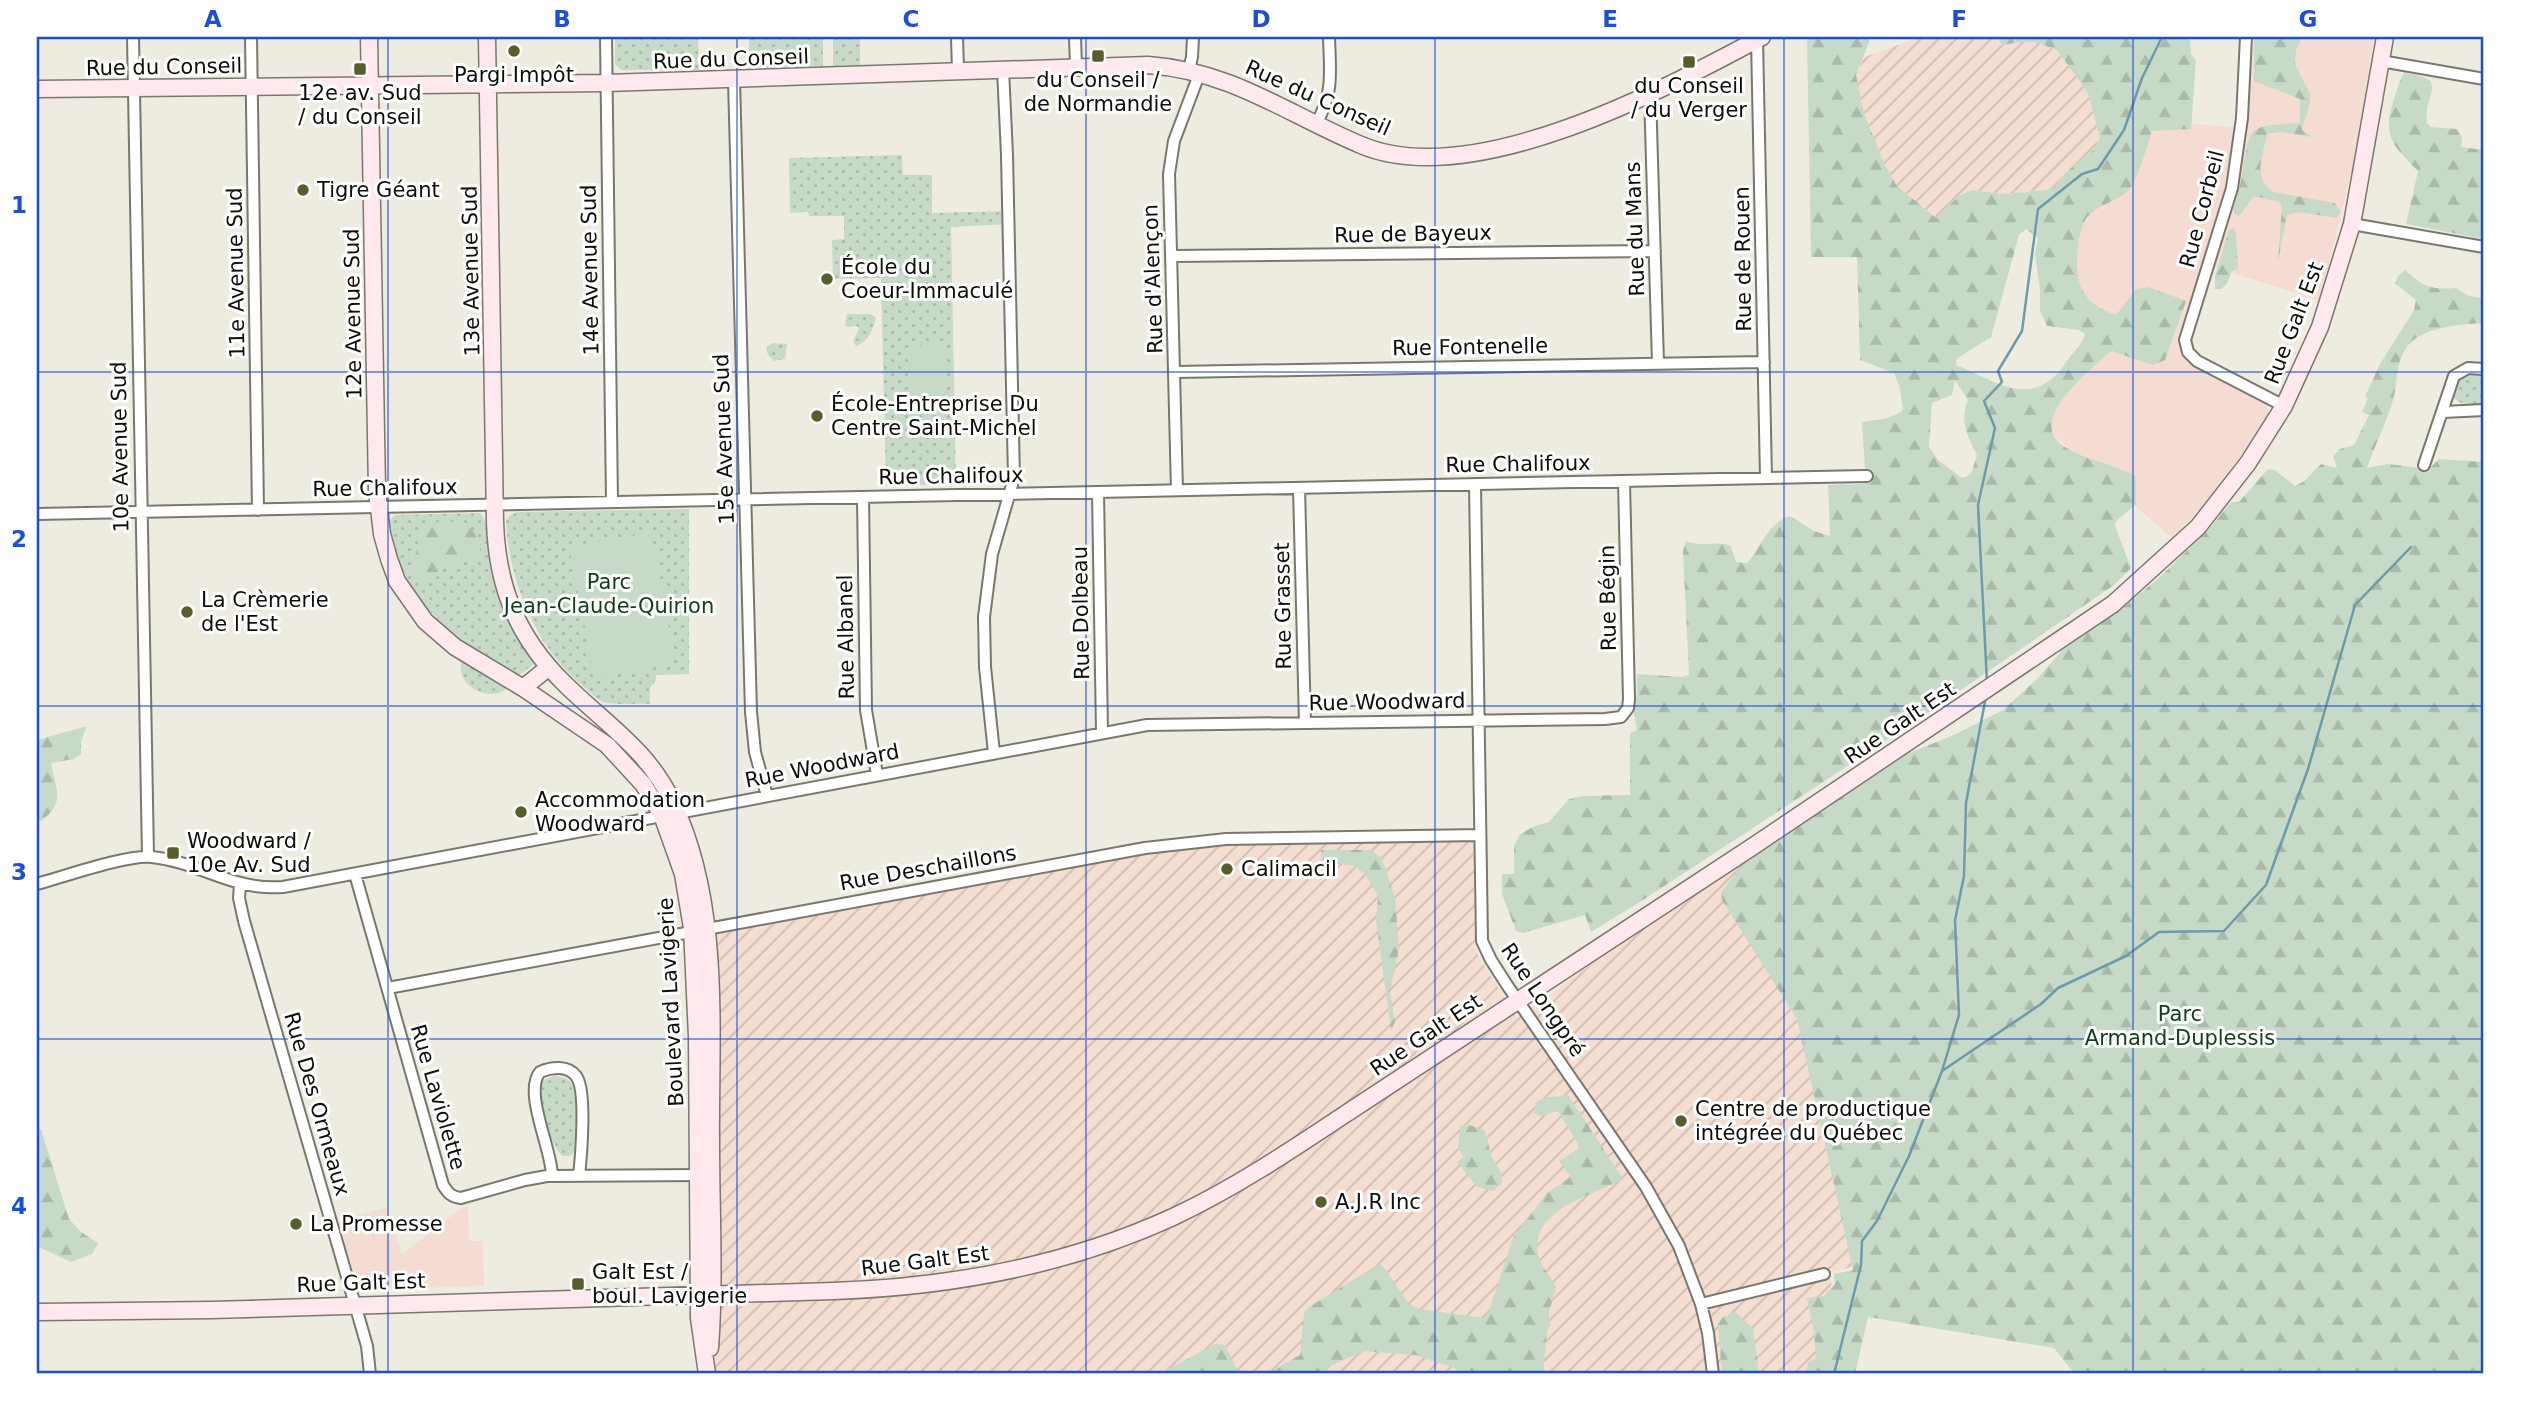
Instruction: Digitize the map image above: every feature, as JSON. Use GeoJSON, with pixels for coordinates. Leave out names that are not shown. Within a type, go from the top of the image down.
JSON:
{"type":"FeatureCollection","features":[{"type":"Feature","properties":{"kind":"street","name":"10e Avenue Sud"},"geometry":{"type":"LineString","coordinates":[[132,37],[148,856]]}},
{"type":"Feature","properties":{"kind":"street","name":"11e Avenue Sud"},"geometry":{"type":"LineString","coordinates":[[251,37],[258,510]]}},
{"type":"Feature","properties":{"kind":"street","name":"12e Avenue Sud"},"geometry":{"type":"LineString","coordinates":[[369,37],[379,507]]}},
{"type":"Feature","properties":{"kind":"street","name":"13e Avenue Sud"},"geometry":{"type":"LineString","coordinates":[[487,37],[495,505]]}},
{"type":"Feature","properties":{"kind":"street","name":"14e Avenue Sud"},"geometry":{"type":"LineString","coordinates":[[606,37],[612,502]]}},
{"type":"Feature","properties":{"kind":"street"},"geometry":{"type":"LineString","coordinates":[[957,37],[958,71]]}},
{"type":"Feature","properties":{"kind":"street"},"geometry":{"type":"LineString","coordinates":[[1075,37],[1076,66]]}},
{"type":"Feature","properties":{"kind":"street","name":"Rue d'Alençon"},"geometry":{"type":"LineString","coordinates":[[1177,491],[1170,157],[1194,71],[1193,37]]}},
{"type":"Feature","properties":{"kind":"street"},"geometry":{"type":"LineString","coordinates":[[1316,124],[1328,101],[1330,90],[1329,37]]}},
{"type":"Feature","properties":{"kind":"street","name":"Rue Corbeil"},"geometry":{"type":"LineString","coordinates":[[2246,37],[2243,106],[2235,170],[2227,206],[2187,329],[2186,346],[2197,361],[2284,406]]}},
{"type":"Feature","properties":{"kind":"street","name":"Rue Galt Est"},"geometry":{"type":"LineString","coordinates":[[37,1312],[212,1310],[705,1295],[881,1289],[954,1282],[1050,1261],[1130,1234],[1184,1211],[1257,1172],[1752,847],[2113,604],[2206,518],[2248,463],[2284,406],[2320,327],[2351,224],[2385,37]]}},
{"type":"Feature","properties":{"kind":"street","name":"Rue du Conseil"},"geometry":{"type":"LineString","coordinates":[[37,89],[607,83],[1148,65],[1194,71],[1240,86],[1379,152],[1412,157],[1448,156],[1490,149],[1550,132],[1650,93],[1737,42],[1759,38]]}},
{"type":"Feature","properties":{"kind":"street","name":"Rue de Rouen"},"geometry":{"type":"LineString","coordinates":[[1759,38],[1766,478]]}},
{"type":"Feature","properties":{"kind":"street"},"geometry":{"type":"LineString","coordinates":[[2381,61],[2484,79]]}},
{"type":"Feature","properties":{"kind":"street"},"geometry":{"type":"LineString","coordinates":[[994,753],[985,667],[984,617],[992,554],[1014,478],[1003,69]]}},
{"type":"Feature","properties":{"kind":"street","name":"15e Avenue Sud"},"geometry":{"type":"LineString","coordinates":[[734,80],[751,728],[767,796]]}},
{"type":"Feature","properties":{"kind":"street","name":"Rue du Mans"},"geometry":{"type":"LineString","coordinates":[[1650,93],[1658,363]]}},
{"type":"Feature","properties":{"kind":"street"},"geometry":{"type":"LineString","coordinates":[[2351,224],[2484,247]]}},
{"type":"Feature","properties":{"kind":"street","name":"Rue de Bayeux"},"geometry":{"type":"LineString","coordinates":[[1172,256],[1655,251]]}},
{"type":"Feature","properties":{"kind":"street","name":"Rue Fontenelle"},"geometry":{"type":"LineString","coordinates":[[1176,372],[1765,362]]}},
{"type":"Feature","properties":{"kind":"street"},"geometry":{"type":"LineString","coordinates":[[2424,465],[2454,376],[2468,368],[2484,369]]}},
{"type":"Feature","properties":{"kind":"street"},"geometry":{"type":"LineString","coordinates":[[2443,412],[2484,410]]}},
{"type":"Feature","properties":{"kind":"street","name":"Rue Chalifoux"},"geometry":{"type":"LineString","coordinates":[[37,514],[1867,476]]}},
{"type":"Feature","properties":{"kind":"street","name":"Rue Bégin"},"geometry":{"type":"LineString","coordinates":[[1624,481],[1629,699],[1626,713]]}},
{"type":"Feature","properties":{"kind":"street","name":"Rue Longpré"},"geometry":{"type":"LineString","coordinates":[[1475,484],[1482,941],[1517,1000],[1646,1187],[1679,1246],[1701,1304],[1713,1374]]}},
{"type":"Feature","properties":{"kind":"street","name":"Rue Grasset"},"geometry":{"type":"LineString","coordinates":[[1299,488],[1305,723]]}},
{"type":"Feature","properties":{"kind":"street","name":"Rue Dolbeau"},"geometry":{"type":"LineString","coordinates":[[1097,492],[1102,733]]}},
{"type":"Feature","properties":{"kind":"street","name":"Rue Albanel"},"geometry":{"type":"LineString","coordinates":[[863,497],[866,710],[877,775]]}},
{"type":"Feature","properties":{"kind":"street","name":"Boulevard Lavigerie"},"geometry":{"type":"LineString","coordinates":[[495,505],[496,550],[502,581],[526,635],[549,667],[640,753],[664,787],[670,814],[698,876],[707,1374]]}},
{"type":"Feature","properties":{"kind":"street","name":"Boulevard Lavigerie"},"geometry":{"type":"LineString","coordinates":[[379,507],[384,543],[397,581],[425,621],[455,647],[523,688],[617,754],[670,814]]}},
{"type":"Feature","properties":{"kind":"street"},"geometry":{"type":"LineString","coordinates":[[523,688],[549,667]]}},
{"type":"Feature","properties":{"kind":"street","name":"Rue Woodward"},"geometry":{"type":"LineString","coordinates":[[37,884],[148,856],[185,865],[240,884],[260,888],[283,887],[1147,725],[1605,719],[1621,717],[1626,713]]}},
{"type":"Feature","properties":{"kind":"street","name":"Rue Deschaillons"},"geometry":{"type":"LineString","coordinates":[[388,988],[1175,844],[1277,838],[1480,835]]}},
{"type":"Feature","properties":{"kind":"street","name":"Rue Laviolette"},"geometry":{"type":"LineString","coordinates":[[355,874],[447,1193],[461,1198],[525,1180],[552,1176],[705,1175]]}},
{"type":"Feature","properties":{"kind":"street","name":"Rue Des Ormeaux"},"geometry":{"type":"LineString","coordinates":[[240,884],[239,898],[244,921],[367,1346],[370,1374]]}},
{"type":"Feature","properties":{"kind":"street"},"geometry":{"type":"LineString","coordinates":[[552,1176],[550,1152],[536,1104],[534,1083],[540,1072],[557,1068],[576,1075],[581,1089],[579,1176]]}},
{"type":"Feature","properties":{"kind":"street"},"geometry":{"type":"LineString","coordinates":[[1701,1304],[1824,1274]]}},
{"type":"Feature","properties":{"kind":"shaded area"},"geometry":{"type":"Polygon","coordinates":[[[1914,37],[1997,37],[2002,45],[2035,42],[2057,50],[2088,93],[2100,138],[2094,149],[2065,173],[2055,186],[2046,190],[2004,194],[1972,190],[1960,195],[1936,218],[1897,186],[1884,163],[1864,113],[1856,75],[1864,57],[1915,39],[1914,37]]]}},
{"type":"Feature","properties":{"kind":"shaded area"},"geometry":{"type":"Polygon","coordinates":[[[2254,37],[2374,37],[2355,157],[2320,301],[2214,267],[2192,335],[2195,350],[2273,392],[2265,404],[2267,417],[2239,458],[2206,502],[2172,538],[2035,419],[2126,329],[2038,264],[2133,119],[2247,128],[2254,37]]]}},
{"type":"Feature","properties":{"kind":"shaded area"},"geometry":{"type":"Polygon","coordinates":[[[1473,837],[1475,947],[1517,1018],[1614,948],[1754,854],[1861,1265],[1831,1272],[1833,1374],[707,1374],[700,931],[1169,844],[1473,837]]]}},
{"type":"Feature","properties":{"kind":"shaded area"},"geometry":{"type":"Polygon","coordinates":[[[387,1207],[402,1254],[463,1207],[468,1207],[469,1241],[483,1241],[484,1286],[365,1289],[357,1285],[339,1221],[387,1207]]]}},
{"type":"Feature","properties":{"kind":"green space"},"geometry":{"type":"Polygon","coordinates":[[[615,37],[698,37],[699,70],[621,70],[615,64],[615,37]]]}},
{"type":"Feature","properties":{"kind":"green space"},"geometry":{"type":"Polygon","coordinates":[[[749,37],[823,37],[823,66],[749,68],[749,37]]]}},
{"type":"Feature","properties":{"kind":"green space"},"geometry":{"type":"Polygon","coordinates":[[[833,37],[860,37],[860,65],[833,66],[833,37]]]}},
{"type":"Feature","properties":{"kind":"green space"},"geometry":{"type":"Polygon","coordinates":[[[1807,37],[1871,37],[1856,75],[1864,113],[1884,163],[1897,186],[1936,218],[1960,195],[1972,190],[2004,194],[2046,190],[2055,186],[2065,173],[2094,149],[2100,138],[2088,93],[2057,50],[2035,42],[2002,45],[1997,37],[2190,37],[2191,54],[2196,60],[2191,129],[2152,131],[2132,186],[2123,195],[2096,209],[2087,217],[2082,228],[2077,260],[2082,290],[2095,304],[2116,315],[2136,289],[2148,287],[2186,301],[2165,360],[2153,365],[2111,351],[2065,396],[2056,410],[2052,424],[2054,436],[2065,447],[2136,476],[2136,504],[2116,521],[2115,526],[2131,568],[2114,585],[1910,725],[1591,932],[1585,915],[1523,933],[1516,931],[1502,894],[1502,874],[1514,874],[1514,846],[1520,834],[1549,822],[1569,799],[1630,795],[1630,733],[1637,730],[1633,708],[1637,695],[1637,674],[1682,677],[1689,675],[1683,551],[1686,541],[1731,546],[1736,562],[1747,563],[1770,530],[1782,519],[1790,516],[1814,531],[1830,536],[1828,485],[1863,484],[1870,481],[1870,472],[1865,468],[1862,422],[1889,417],[1903,410],[1900,388],[1894,373],[1860,360],[1857,257],[1811,257],[1807,37]],[[2026,229],[2019,235],[1991,337],[1956,359],[1956,365],[2015,389],[2042,385],[2055,376],[2080,345],[2085,334],[2079,330],[2047,326],[2040,310],[2035,254],[2038,238],[2026,229]],[[1955,380],[1952,395],[1932,403],[1929,447],[1938,460],[1962,478],[1971,474],[1977,455],[1968,435],[1964,415],[1968,400],[1955,380]]]}},
{"type":"Feature","properties":{"kind":"green space"},"geometry":{"type":"Polygon","coordinates":[[[2254,37],[2302,37],[2296,50],[2295,64],[2310,94],[2302,130],[2312,137],[2281,132],[2267,134],[2261,166],[2263,181],[2274,192],[2335,203],[2341,212],[2336,218],[2299,212],[2287,215],[2278,261],[2282,206],[2279,202],[2254,196],[2239,216],[2234,214],[2235,205],[2250,137],[2260,128],[2300,123],[2300,99],[2254,81],[2254,37]]]}},
{"type":"Feature","properties":{"kind":"green space"},"geometry":{"type":"Polygon","coordinates":[[[2404,73],[2427,79],[2431,84],[2427,123],[2431,127],[2457,129],[2462,137],[2461,147],[2484,150],[2484,239],[2406,224],[2418,171],[2396,147],[2389,131],[2394,99],[2404,73]]]}},
{"type":"Feature","properties":{"kind":"green space"},"geometry":{"type":"Polygon","coordinates":[[[902,155],[903,175],[932,175],[932,213],[1009,211],[1009,224],[951,227],[956,484],[886,486],[881,278],[833,279],[832,240],[844,239],[844,216],[790,213],[789,158],[902,155]]]}},
{"type":"Feature","properties":{"kind":"green space"},"geometry":{"type":"Polygon","coordinates":[[[2234,228],[2238,269],[2232,271],[2226,285],[2215,289],[2215,276],[2229,230],[2234,228]]]}},
{"type":"Feature","properties":{"kind":"green space","name":"Parc Armand-Duplessis"},"geometry":{"type":"Polygon","coordinates":[[[2405,270],[2428,286],[2456,288],[2467,295],[2484,299],[2484,323],[2452,326],[2429,332],[2411,342],[2405,350],[2398,367],[2394,397],[2367,468],[2388,464],[2429,469],[2439,459],[2484,462],[2484,1374],[2075,1374],[2054,1348],[1868,1317],[1855,1374],[1806,1374],[1808,1363],[1816,1358],[1807,1298],[1824,1296],[1835,1284],[1834,1274],[1853,1270],[1797,1019],[1722,900],[1721,893],[1737,871],[1760,852],[1907,754],[1956,734],[2003,710],[2036,680],[2064,648],[2126,605],[2160,577],[2210,528],[2231,502],[2239,502],[2268,469],[2275,470],[2295,486],[2303,482],[2321,464],[2337,468],[2333,456],[2340,449],[2354,445],[2369,415],[2362,412],[2368,398],[2365,397],[2380,364],[2414,310],[2416,300],[2395,283],[2405,270]]]}},
{"type":"Feature","properties":{"kind":"green space"},"geometry":{"type":"Polygon","coordinates":[[[847,314],[871,314],[876,318],[867,338],[856,346],[853,341],[859,329],[857,326],[845,325],[847,314]]]}},
{"type":"Feature","properties":{"kind":"green space"},"geometry":{"type":"Polygon","coordinates":[[[772,343],[787,344],[785,359],[774,361],[768,355],[766,348],[772,343]]]}},
{"type":"Feature","properties":{"kind":"green space"},"geometry":{"type":"Polygon","coordinates":[[[936,345],[944,352],[945,404],[938,411],[918,411],[912,402],[912,351],[918,346],[936,345]]]}},
{"type":"Feature","properties":{"kind":"green space"},"geometry":{"type":"Polygon","coordinates":[[[2471,372],[2484,374],[2483,405],[2461,403],[2453,398],[2458,381],[2471,372]]]}},
{"type":"Feature","properties":{"kind":"green space","name":"Parc Jean-Claude-Quirion"},"geometry":{"type":"Polygon","coordinates":[[[689,509],[689,674],[656,675],[650,688],[650,704],[605,703],[568,672],[539,634],[519,591],[508,544],[506,521],[517,512],[689,509]]]}},
{"type":"Feature","properties":{"kind":"green space"},"geometry":{"type":"Polygon","coordinates":[[[480,513],[487,529],[491,565],[498,590],[508,614],[535,661],[521,674],[516,674],[483,654],[453,632],[426,607],[396,556],[390,536],[389,525],[395,515],[480,513]]]}},
{"type":"Feature","properties":{"kind":"green space"},"geometry":{"type":"Polygon","coordinates":[[[445,521],[462,524],[472,530],[478,541],[481,558],[444,568],[426,583],[414,578],[415,557],[424,530],[428,524],[445,521]]]}},
{"type":"Feature","properties":{"kind":"green space"},"geometry":{"type":"Polygon","coordinates":[[[648,533],[649,537],[652,536],[663,593],[659,594],[661,602],[664,602],[675,659],[672,664],[598,678],[597,674],[593,674],[583,617],[586,616],[585,609],[581,609],[570,552],[574,551],[573,546],[648,533]]]}},
{"type":"Feature","properties":{"kind":"green space"},"geometry":{"type":"Polygon","coordinates":[[[462,661],[507,688],[492,694],[475,690],[463,678],[462,661]]]}},
{"type":"Feature","properties":{"kind":"green space"},"geometry":{"type":"Polygon","coordinates":[[[87,726],[81,741],[81,754],[74,759],[51,763],[57,788],[56,801],[49,814],[41,821],[37,819],[37,740],[87,726]]]}},
{"type":"Feature","properties":{"kind":"green space"},"geometry":{"type":"Polygon","coordinates":[[[1321,850],[1370,850],[1382,858],[1395,898],[1399,949],[1390,992],[1395,1022],[1391,1030],[1376,920],[1378,897],[1365,874],[1354,866],[1321,861],[1321,850]]]}},
{"type":"Feature","properties":{"kind":"green space"},"geometry":{"type":"Polygon","coordinates":[[[554,1076],[567,1079],[576,1088],[577,1148],[570,1156],[563,1156],[558,1151],[549,1133],[543,1109],[541,1081],[554,1076]]]}},
{"type":"Feature","properties":{"kind":"green space"},"geometry":{"type":"Polygon","coordinates":[[[1568,1095],[1622,1177],[1620,1181],[1563,1208],[1551,1217],[1542,1229],[1538,1242],[1539,1258],[1556,1287],[1549,1312],[1550,1326],[1547,1331],[1543,1374],[1464,1374],[1452,1367],[1415,1355],[1364,1351],[1328,1367],[1322,1374],[1266,1374],[1300,1355],[1304,1313],[1309,1307],[1377,1265],[1382,1265],[1410,1305],[1420,1309],[1484,1318],[1489,1311],[1513,1238],[1546,1194],[1571,1177],[1559,1161],[1578,1149],[1578,1144],[1558,1111],[1541,1116],[1534,1113],[1536,1102],[1544,1098],[1568,1095]]]}},
{"type":"Feature","properties":{"kind":"green space"},"geometry":{"type":"Polygon","coordinates":[[[1467,1124],[1485,1131],[1491,1155],[1501,1172],[1502,1183],[1493,1191],[1477,1187],[1457,1162],[1464,1157],[1458,1149],[1460,1126],[1467,1124]]]}},
{"type":"Feature","properties":{"kind":"green space"},"geometry":{"type":"Polygon","coordinates":[[[41,1129],[69,1219],[81,1232],[98,1243],[92,1254],[71,1262],[37,1246],[37,1130],[41,1129]]]}},
{"type":"Feature","properties":{"kind":"green space"},"geometry":{"type":"Polygon","coordinates":[[[1735,1312],[1753,1328],[1759,1374],[1722,1374],[1718,1324],[1723,1317],[1735,1312]]]}},
{"type":"Feature","properties":{"kind":"green space"},"geometry":{"type":"Polygon","coordinates":[[[1215,1344],[1225,1345],[1239,1374],[1160,1374],[1215,1344]]]}},
{"type":"Feature","properties":{"kind":"waterway"},"geometry":{"type":"LineString","coordinates":[[1987,682],[1978,505],[1995,428],[1984,401],[2002,382],[1998,371],[2022,331],[2038,209],[2082,174],[2098,169],[2124,130],[2142,78],[2162,37]]}},
{"type":"Feature","properties":{"kind":"waterway"},"geometry":{"type":"LineString","coordinates":[[1942,1071],[2041,1004],[2058,988],[2126,956],[2159,932],[2224,931],[2266,885],[2308,769],[2355,605],[2411,547]]}},
{"type":"Feature","properties":{"kind":"waterway"},"geometry":{"type":"LineString","coordinates":[[1834,1374],[1861,1265],[1862,1241],[1877,1221],[1909,1156],[1942,1071],[1959,1015],[1955,920],[1964,876],[1966,803],[1986,696]]}},
{"type":"Feature","properties":{"kind":"place","name":"Pargi Impôt"},"geometry":{"type":"Point","coordinates":[514,51]}},
{"type":"Feature","properties":{"kind":"place","name":"du Conseil / de Normandie"},"geometry":{"type":"Point","coordinates":[1098,56]}},
{"type":"Feature","properties":{"kind":"place","name":"du Conseil / du Verger"},"geometry":{"type":"Point","coordinates":[1689,62]}},
{"type":"Feature","properties":{"kind":"place","name":"12e av. Sud / du Conseil"},"geometry":{"type":"Point","coordinates":[360,69]}},
{"type":"Feature","properties":{"kind":"place","name":"Tigre Géant"},"geometry":{"type":"Point","coordinates":[303,190]}},
{"type":"Feature","properties":{"kind":"place","name":"École du Coeur-Immaculé"},"geometry":{"type":"Point","coordinates":[827,279]}},
{"type":"Feature","properties":{"kind":"place","name":"École-Entreprise Du Centre Saint-Michel"},"geometry":{"type":"Point","coordinates":[817,416]}},
{"type":"Feature","properties":{"kind":"place","name":"La Crèmerie de l'Est"},"geometry":{"type":"Point","coordinates":[187,612]}},
{"type":"Feature","properties":{"kind":"place","name":"Accommodation Woodward"},"geometry":{"type":"Point","coordinates":[521,812]}},
{"type":"Feature","properties":{"kind":"place","name":"Woodward / 10e Av. Sud"},"geometry":{"type":"Point","coordinates":[173,853]}},
{"type":"Feature","properties":{"kind":"place","name":"Calimacil"},"geometry":{"type":"Point","coordinates":[1227,869]}},
{"type":"Feature","properties":{"kind":"place","name":"Centre de productique intégrée du Québec"},"geometry":{"type":"Point","coordinates":[1681,1121]}},
{"type":"Feature","properties":{"kind":"place","name":"A.J.R Inc"},"geometry":{"type":"Point","coordinates":[1321,1202]}},
{"type":"Feature","properties":{"kind":"place","name":"La Promesse"},"geometry":{"type":"Point","coordinates":[296,1224]}},
{"type":"Feature","properties":{"kind":"place","name":"Galt Est / boul. Lavigerie"},"geometry":{"type":"Point","coordinates":[578,1284]}}]}
